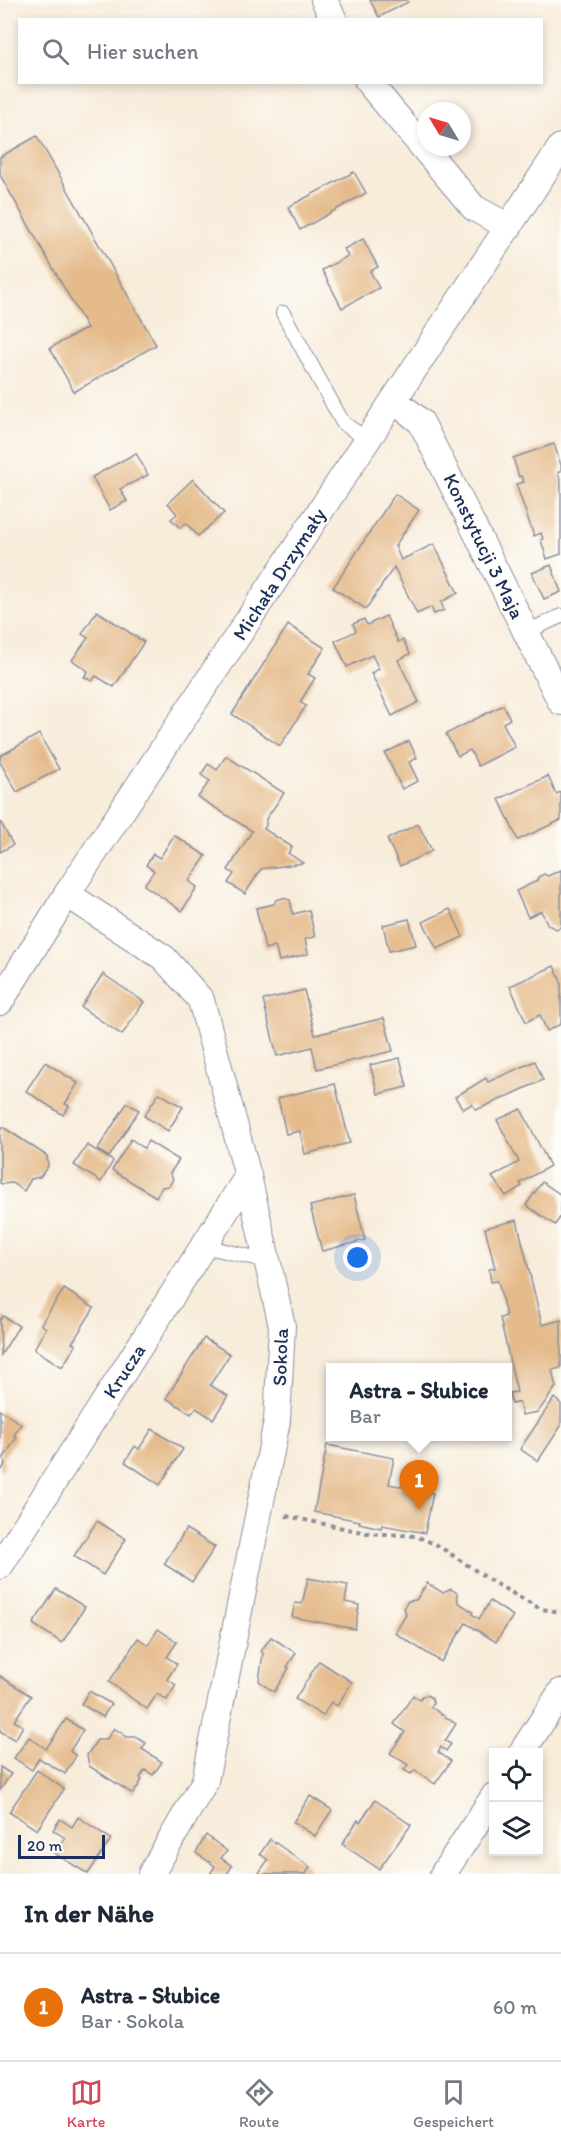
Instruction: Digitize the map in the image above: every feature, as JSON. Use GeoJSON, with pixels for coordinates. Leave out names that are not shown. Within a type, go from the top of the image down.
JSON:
{"type":"FeatureCollection","features":[{"type":"Feature","properties":{"kind":"street"},"geometry":{"type":"LineString","coordinates":[[324,0],[333,18]]}},
{"type":"Feature","properties":{"kind":"street"},"geometry":{"type":"LineString","coordinates":[[370,84],[474,208],[509,226]]}},
{"type":"Feature","properties":{"kind":"street","name":"Michała Drzymały"},"geometry":{"type":"LineString","coordinates":[[0,1002],[68,894],[561,147]]}},
{"type":"Feature","properties":{"kind":"street","name":"Konstytucji 3 Maja"},"geometry":{"type":"LineString","coordinates":[[394,401],[421,422],[561,702]]}},
{"type":"Feature","properties":{"kind":"street","name":"Sokola"},"geometry":{"type":"LineString","coordinates":[[68,894],[164,958],[201,1000],[248,1176],[282,1326],[277,1420],[205,1781],[151,1874]]}},
{"type":"Feature","properties":{"kind":"street","name":"Krucza"},"geometry":{"type":"LineString","coordinates":[[0,1566],[248,1176]]}},
{"type":"Feature","properties":{"kind":"street"},"geometry":{"type":"LineString","coordinates":[[525,1748],[561,1692]]}},
{"type":"Feature","properties":{"kind":"street"},"geometry":{"type":"LineString","coordinates":[[443,1874],[490,1802]]}},
{"type":"Feature","properties":{"kind":"lane"},"geometry":{"type":"LineString","coordinates":[[283,313],[343,423],[368,440]]}},
{"type":"Feature","properties":{"kind":"lane"},"geometry":{"type":"LineString","coordinates":[[526,632],[561,616]]}},
{"type":"Feature","properties":{"kind":"lane"},"geometry":{"type":"LineString","coordinates":[[204,1246],[268,1261]]}},
{"type":"Feature","properties":{"kind":"path"},"geometry":{"type":"LineString","coordinates":[[259,1509],[367,1533],[416,1536],[437,1545],[496,1584],[541,1610],[561,1612]]}},
{"type":"Feature","properties":{"kind":"building"},"geometry":{"type":"Polygon","coordinates":[[[370,0],[407,0],[408,2],[379,17],[370,0]]]}},
{"type":"Feature","properties":{"kind":"building"},"geometry":{"type":"Polygon","coordinates":[[[37,136],[156,345],[74,392],[50,348],[87,328],[0,175],[0,157],[37,136]]]}},
{"type":"Feature","properties":{"kind":"building"},"geometry":{"type":"Polygon","coordinates":[[[354,172],[366,193],[300,230],[288,207],[354,172]]]}},
{"type":"Feature","properties":{"kind":"building"},"geometry":{"type":"Polygon","coordinates":[[[363,239],[378,267],[370,271],[379,288],[342,308],[322,270],[348,256],[344,249],[363,239]]]}},
{"type":"Feature","properties":{"kind":"building"},"geometry":{"type":"Polygon","coordinates":[[[554,444],[561,465],[561,471],[558,472],[561,482],[561,554],[547,559],[541,533],[534,536],[516,484],[524,482],[521,476],[519,477],[513,458],[554,444]]]}},
{"type":"Feature","properties":{"kind":"building"},"geometry":{"type":"Polygon","coordinates":[[[136,453],[148,475],[120,489],[127,501],[110,510],[92,477],[136,453]]]}},
{"type":"Feature","properties":{"kind":"building"},"geometry":{"type":"Polygon","coordinates":[[[193,479],[224,513],[198,536],[186,523],[180,528],[171,519],[177,514],[168,503],[193,479]]]}},
{"type":"Feature","properties":{"kind":"building"},"geometry":{"type":"Polygon","coordinates":[[[395,494],[419,510],[395,546],[401,560],[434,544],[458,593],[441,602],[444,610],[434,614],[431,607],[417,614],[394,567],[366,609],[333,588],[395,494]]]}},
{"type":"Feature","properties":{"kind":"building"},"geometry":{"type":"Polygon","coordinates":[[[551,565],[561,592],[544,599],[532,573],[551,565]]]}},
{"type":"Feature","properties":{"kind":"building"},"geometry":{"type":"Polygon","coordinates":[[[97,611],[144,642],[114,687],[96,676],[92,681],[84,677],[88,671],[72,660],[88,638],[82,634],[97,611]]]}},
{"type":"Feature","properties":{"kind":"building"},"geometry":{"type":"Polygon","coordinates":[[[386,616],[398,642],[403,640],[410,654],[398,660],[419,702],[392,716],[371,673],[379,669],[372,655],[347,667],[335,641],[356,631],[353,624],[364,619],[367,625],[386,616]]]}},
{"type":"Feature","properties":{"kind":"building"},"geometry":{"type":"Polygon","coordinates":[[[288,625],[325,648],[308,674],[315,678],[300,702],[306,706],[280,746],[232,714],[288,625]]]}},
{"type":"Feature","properties":{"kind":"building"},"geometry":{"type":"Polygon","coordinates":[[[503,705],[510,719],[503,723],[515,747],[478,766],[470,750],[458,756],[446,734],[503,705]]]}},
{"type":"Feature","properties":{"kind":"building"},"geometry":{"type":"Polygon","coordinates":[[[39,734],[59,769],[17,792],[0,762],[0,756],[39,734]]]}},
{"type":"Feature","properties":{"kind":"building"},"geometry":{"type":"Polygon","coordinates":[[[409,741],[417,758],[409,762],[418,781],[402,789],[385,753],[409,741]]]}},
{"type":"Feature","properties":{"kind":"building"},"geometry":{"type":"Polygon","coordinates":[[[226,756],[284,793],[266,819],[264,829],[292,847],[288,853],[303,863],[261,869],[245,894],[228,883],[234,874],[228,870],[252,831],[198,797],[210,781],[201,775],[208,764],[217,770],[226,756]]]}},
{"type":"Feature","properties":{"kind":"building"},"geometry":{"type":"Polygon","coordinates":[[[548,776],[556,794],[561,792],[561,820],[518,840],[499,799],[548,776]]]}},
{"type":"Feature","properties":{"kind":"building"},"geometry":{"type":"Polygon","coordinates":[[[0,821],[13,845],[0,852],[0,821]]]}},
{"type":"Feature","properties":{"kind":"building"},"geometry":{"type":"Polygon","coordinates":[[[418,824],[432,851],[400,866],[387,839],[418,824]]]}},
{"type":"Feature","properties":{"kind":"building"},"geometry":{"type":"Polygon","coordinates":[[[174,835],[206,856],[189,881],[197,887],[182,911],[144,885],[154,871],[146,865],[153,854],[160,858],[174,835]]]}},
{"type":"Feature","properties":{"kind":"building"},"geometry":{"type":"Polygon","coordinates":[[[561,870],[561,927],[556,929],[548,925],[541,911],[528,917],[516,891],[537,881],[538,877],[544,874],[548,876],[561,870]]]}},
{"type":"Feature","properties":{"kind":"building"},"geometry":{"type":"Polygon","coordinates":[[[283,898],[290,900],[293,914],[309,910],[315,937],[305,939],[308,954],[279,961],[275,946],[265,949],[256,908],[274,904],[276,900],[283,898]]]}},
{"type":"Feature","properties":{"kind":"building"},"geometry":{"type":"Polygon","coordinates":[[[450,909],[463,937],[437,949],[423,922],[450,909]]]}},
{"type":"Feature","properties":{"kind":"building"},"geometry":{"type":"Polygon","coordinates":[[[409,919],[416,945],[389,951],[383,925],[409,919]]]}},
{"type":"Feature","properties":{"kind":"building"},"geometry":{"type":"Polygon","coordinates":[[[554,966],[561,982],[561,1024],[547,1031],[540,1015],[526,1022],[510,986],[554,966]]]}},
{"type":"Feature","properties":{"kind":"building"},"geometry":{"type":"Polygon","coordinates":[[[103,974],[144,1002],[122,1035],[81,1007],[103,974]]]}},
{"type":"Feature","properties":{"kind":"building"},"geometry":{"type":"Polygon","coordinates":[[[304,990],[315,1035],[384,1018],[393,1051],[317,1069],[312,1047],[277,1056],[263,1000],[304,990]]]}},
{"type":"Feature","properties":{"kind":"building"},"geometry":{"type":"Polygon","coordinates":[[[400,1058],[407,1087],[378,1094],[370,1065],[400,1058]]]}},
{"type":"Feature","properties":{"kind":"building"},"geometry":{"type":"Polygon","coordinates":[[[535,1061],[543,1080],[504,1098],[476,1110],[472,1104],[463,1109],[455,1097],[486,1078],[488,1082],[535,1061]]]}},
{"type":"Feature","properties":{"kind":"building"},"geometry":{"type":"Polygon","coordinates":[[[45,1062],[78,1083],[65,1104],[69,1106],[63,1115],[26,1091],[45,1062]]]}},
{"type":"Feature","properties":{"kind":"building"},"geometry":{"type":"Polygon","coordinates":[[[335,1084],[350,1143],[305,1154],[300,1131],[286,1134],[278,1098],[335,1084]]]}},
{"type":"Feature","properties":{"kind":"building"},"geometry":{"type":"Polygon","coordinates":[[[159,1093],[183,1107],[168,1131],[144,1116],[159,1093]]]}},
{"type":"Feature","properties":{"kind":"building"},"geometry":{"type":"Polygon","coordinates":[[[127,1103],[139,1110],[109,1157],[97,1150],[127,1103]]]}},
{"type":"Feature","properties":{"kind":"building"},"geometry":{"type":"Polygon","coordinates":[[[521,1109],[550,1166],[520,1183],[522,1186],[506,1196],[492,1177],[519,1162],[497,1120],[521,1109]]]}},
{"type":"Feature","properties":{"kind":"building"},"geometry":{"type":"Polygon","coordinates":[[[3,1127],[47,1156],[48,1166],[40,1177],[31,1179],[24,1191],[12,1183],[0,1183],[0,1131],[3,1127]]]}},
{"type":"Feature","properties":{"kind":"building"},"geometry":{"type":"Polygon","coordinates":[[[131,1139],[144,1148],[148,1141],[179,1160],[170,1173],[173,1179],[169,1186],[162,1187],[156,1197],[112,1170],[131,1139]]]}},
{"type":"Feature","properties":{"kind":"building"},"geometry":{"type":"Polygon","coordinates":[[[87,1145],[113,1161],[101,1182],[74,1165],[87,1145]]]}},
{"type":"Feature","properties":{"kind":"building"},"geometry":{"type":"Polygon","coordinates":[[[542,1182],[561,1195],[561,1216],[555,1225],[526,1205],[542,1182]]]}},
{"type":"Feature","properties":{"kind":"building"},"geometry":{"type":"Polygon","coordinates":[[[354,1195],[365,1240],[322,1251],[310,1206],[354,1195]]]}},
{"type":"Feature","properties":{"kind":"building"},"geometry":{"type":"Polygon","coordinates":[[[517,1220],[542,1325],[561,1320],[561,1368],[552,1370],[556,1387],[538,1412],[522,1415],[519,1402],[512,1404],[512,1393],[517,1392],[500,1318],[506,1316],[498,1281],[491,1282],[489,1269],[495,1268],[485,1228],[517,1220]]]}},
{"type":"Feature","properties":{"kind":"building"},"geometry":{"type":"Polygon","coordinates":[[[64,1289],[94,1308],[72,1343],[76,1345],[62,1367],[34,1349],[46,1328],[41,1324],[64,1289]]]}},
{"type":"Feature","properties":{"kind":"building"},"geometry":{"type":"Polygon","coordinates":[[[3,1316],[19,1326],[1,1355],[0,1320],[3,1316]]]}},
{"type":"Feature","properties":{"kind":"building"},"geometry":{"type":"Polygon","coordinates":[[[204,1338],[230,1354],[210,1385],[228,1396],[213,1419],[196,1408],[191,1414],[166,1398],[204,1338]]]}},
{"type":"Feature","properties":{"kind":"building"},"geometry":{"type":"Polygon","coordinates":[[[554,1398],[561,1404],[561,1426],[538,1461],[520,1449],[554,1398]]]}},
{"type":"Feature","properties":{"kind":"building"},"geometry":{"type":"Polygon","coordinates":[[[0,1410],[21,1424],[14,1435],[17,1437],[3,1459],[4,1467],[0,1471],[0,1410]]]}},
{"type":"Feature","properties":{"kind":"building"},"geometry":{"type":"Polygon","coordinates":[[[152,1429],[183,1449],[160,1485],[125,1462],[135,1446],[139,1449],[152,1429]]]}},
{"type":"Feature","properties":{"kind":"building"},"geometry":{"type":"Polygon","coordinates":[[[327,1445],[394,1458],[389,1484],[433,1493],[425,1533],[382,1525],[381,1528],[359,1523],[360,1521],[314,1512],[327,1445]]]}},
{"type":"Feature","properties":{"kind":"building"},"geometry":{"type":"Polygon","coordinates":[[[97,1521],[126,1539],[103,1575],[74,1556],[97,1521]]]}},
{"type":"Feature","properties":{"kind":"building"},"geometry":{"type":"Polygon","coordinates":[[[186,1529],[215,1547],[192,1582],[164,1564],[186,1529]]]}},
{"type":"Feature","properties":{"kind":"building"},"geometry":{"type":"Polygon","coordinates":[[[308,1578],[348,1585],[345,1602],[359,1605],[355,1629],[292,1617],[295,1603],[302,1604],[308,1578]]]}},
{"type":"Feature","properties":{"kind":"building"},"geometry":{"type":"Polygon","coordinates":[[[427,1583],[443,1593],[451,1589],[457,1593],[458,1602],[479,1619],[490,1601],[513,1616],[496,1642],[466,1623],[441,1662],[395,1633],[406,1615],[404,1607],[408,1601],[416,1600],[427,1583]]]}},
{"type":"Feature","properties":{"kind":"building"},"geometry":{"type":"Polygon","coordinates":[[[56,1589],[85,1607],[62,1643],[33,1624],[56,1589]]]}},
{"type":"Feature","properties":{"kind":"building"},"geometry":{"type":"Polygon","coordinates":[[[158,1629],[177,1642],[167,1657],[177,1664],[167,1679],[176,1685],[167,1700],[157,1694],[147,1709],[109,1682],[138,1638],[148,1645],[158,1629]]]}},
{"type":"Feature","properties":{"kind":"building"},"geometry":{"type":"Polygon","coordinates":[[[271,1637],[296,1653],[274,1692],[259,1681],[263,1653],[261,1651],[271,1637]]]}},
{"type":"Feature","properties":{"kind":"building"},"geometry":{"type":"Polygon","coordinates":[[[319,1661],[352,1682],[337,1706],[331,1702],[323,1716],[295,1699],[319,1661]]]}},
{"type":"Feature","properties":{"kind":"building"},"geometry":{"type":"Polygon","coordinates":[[[0,1676],[31,1696],[14,1721],[23,1726],[15,1740],[0,1731],[0,1676]]]}},
{"type":"Feature","properties":{"kind":"building"},"geometry":{"type":"Polygon","coordinates":[[[89,1691],[111,1704],[103,1717],[81,1704],[89,1691]]]}},
{"type":"Feature","properties":{"kind":"building"},"geometry":{"type":"Polygon","coordinates":[[[413,1695],[420,1700],[422,1696],[427,1695],[432,1698],[431,1707],[456,1724],[445,1741],[451,1744],[446,1751],[441,1747],[438,1752],[451,1761],[435,1784],[415,1770],[411,1774],[404,1770],[408,1765],[390,1753],[405,1732],[394,1724],[413,1695]]]}},
{"type":"Feature","properties":{"kind":"building"},"geometry":{"type":"Polygon","coordinates":[[[66,1719],[83,1730],[70,1751],[76,1756],[65,1774],[39,1758],[32,1770],[14,1758],[29,1737],[46,1749],[66,1719]]]}},
{"type":"Feature","properties":{"kind":"building"},"geometry":{"type":"Polygon","coordinates":[[[114,1728],[127,1737],[135,1737],[146,1743],[142,1749],[162,1762],[153,1775],[145,1770],[133,1794],[89,1766],[87,1755],[97,1740],[106,1740],[114,1728]]]}},
{"type":"Feature","properties":{"kind":"building"},"geometry":{"type":"Polygon","coordinates":[[[0,1767],[11,1774],[0,1790],[0,1767]]]}},
{"type":"Feature","properties":{"kind":"building"},"geometry":{"type":"Polygon","coordinates":[[[37,1770],[64,1789],[37,1830],[9,1812],[37,1770]]]}},
{"type":"Feature","properties":{"kind":"building"},"geometry":{"type":"Polygon","coordinates":[[[310,1796],[332,1810],[315,1836],[293,1822],[310,1796]]]}},
{"type":"Feature","properties":{"kind":"building"},"geometry":{"type":"Polygon","coordinates":[[[375,1800],[411,1825],[379,1869],[342,1844],[375,1800]]]}},
{"type":"Feature","properties":{"kind":"building"},"geometry":{"type":"Polygon","coordinates":[[[78,1817],[111,1839],[88,1874],[54,1853],[65,1838],[53,1830],[60,1819],[72,1827],[78,1817]]]}},
{"type":"Feature","properties":{"kind":"building"},"geometry":{"type":"Polygon","coordinates":[[[206,1835],[227,1851],[221,1858],[232,1866],[227,1874],[210,1874],[215,1866],[196,1853],[206,1835]]]}},
{"type":"Feature","properties":{"kind":"building"},"geometry":{"type":"Polygon","coordinates":[[[270,1839],[310,1867],[306,1874],[258,1874],[268,1860],[260,1854],[270,1839]]]}},
{"type":"Feature","properties":{"kind":"place","name":"Astra - Słubice"},"geometry":{"type":"Point","coordinates":[419,1510]}}]}
